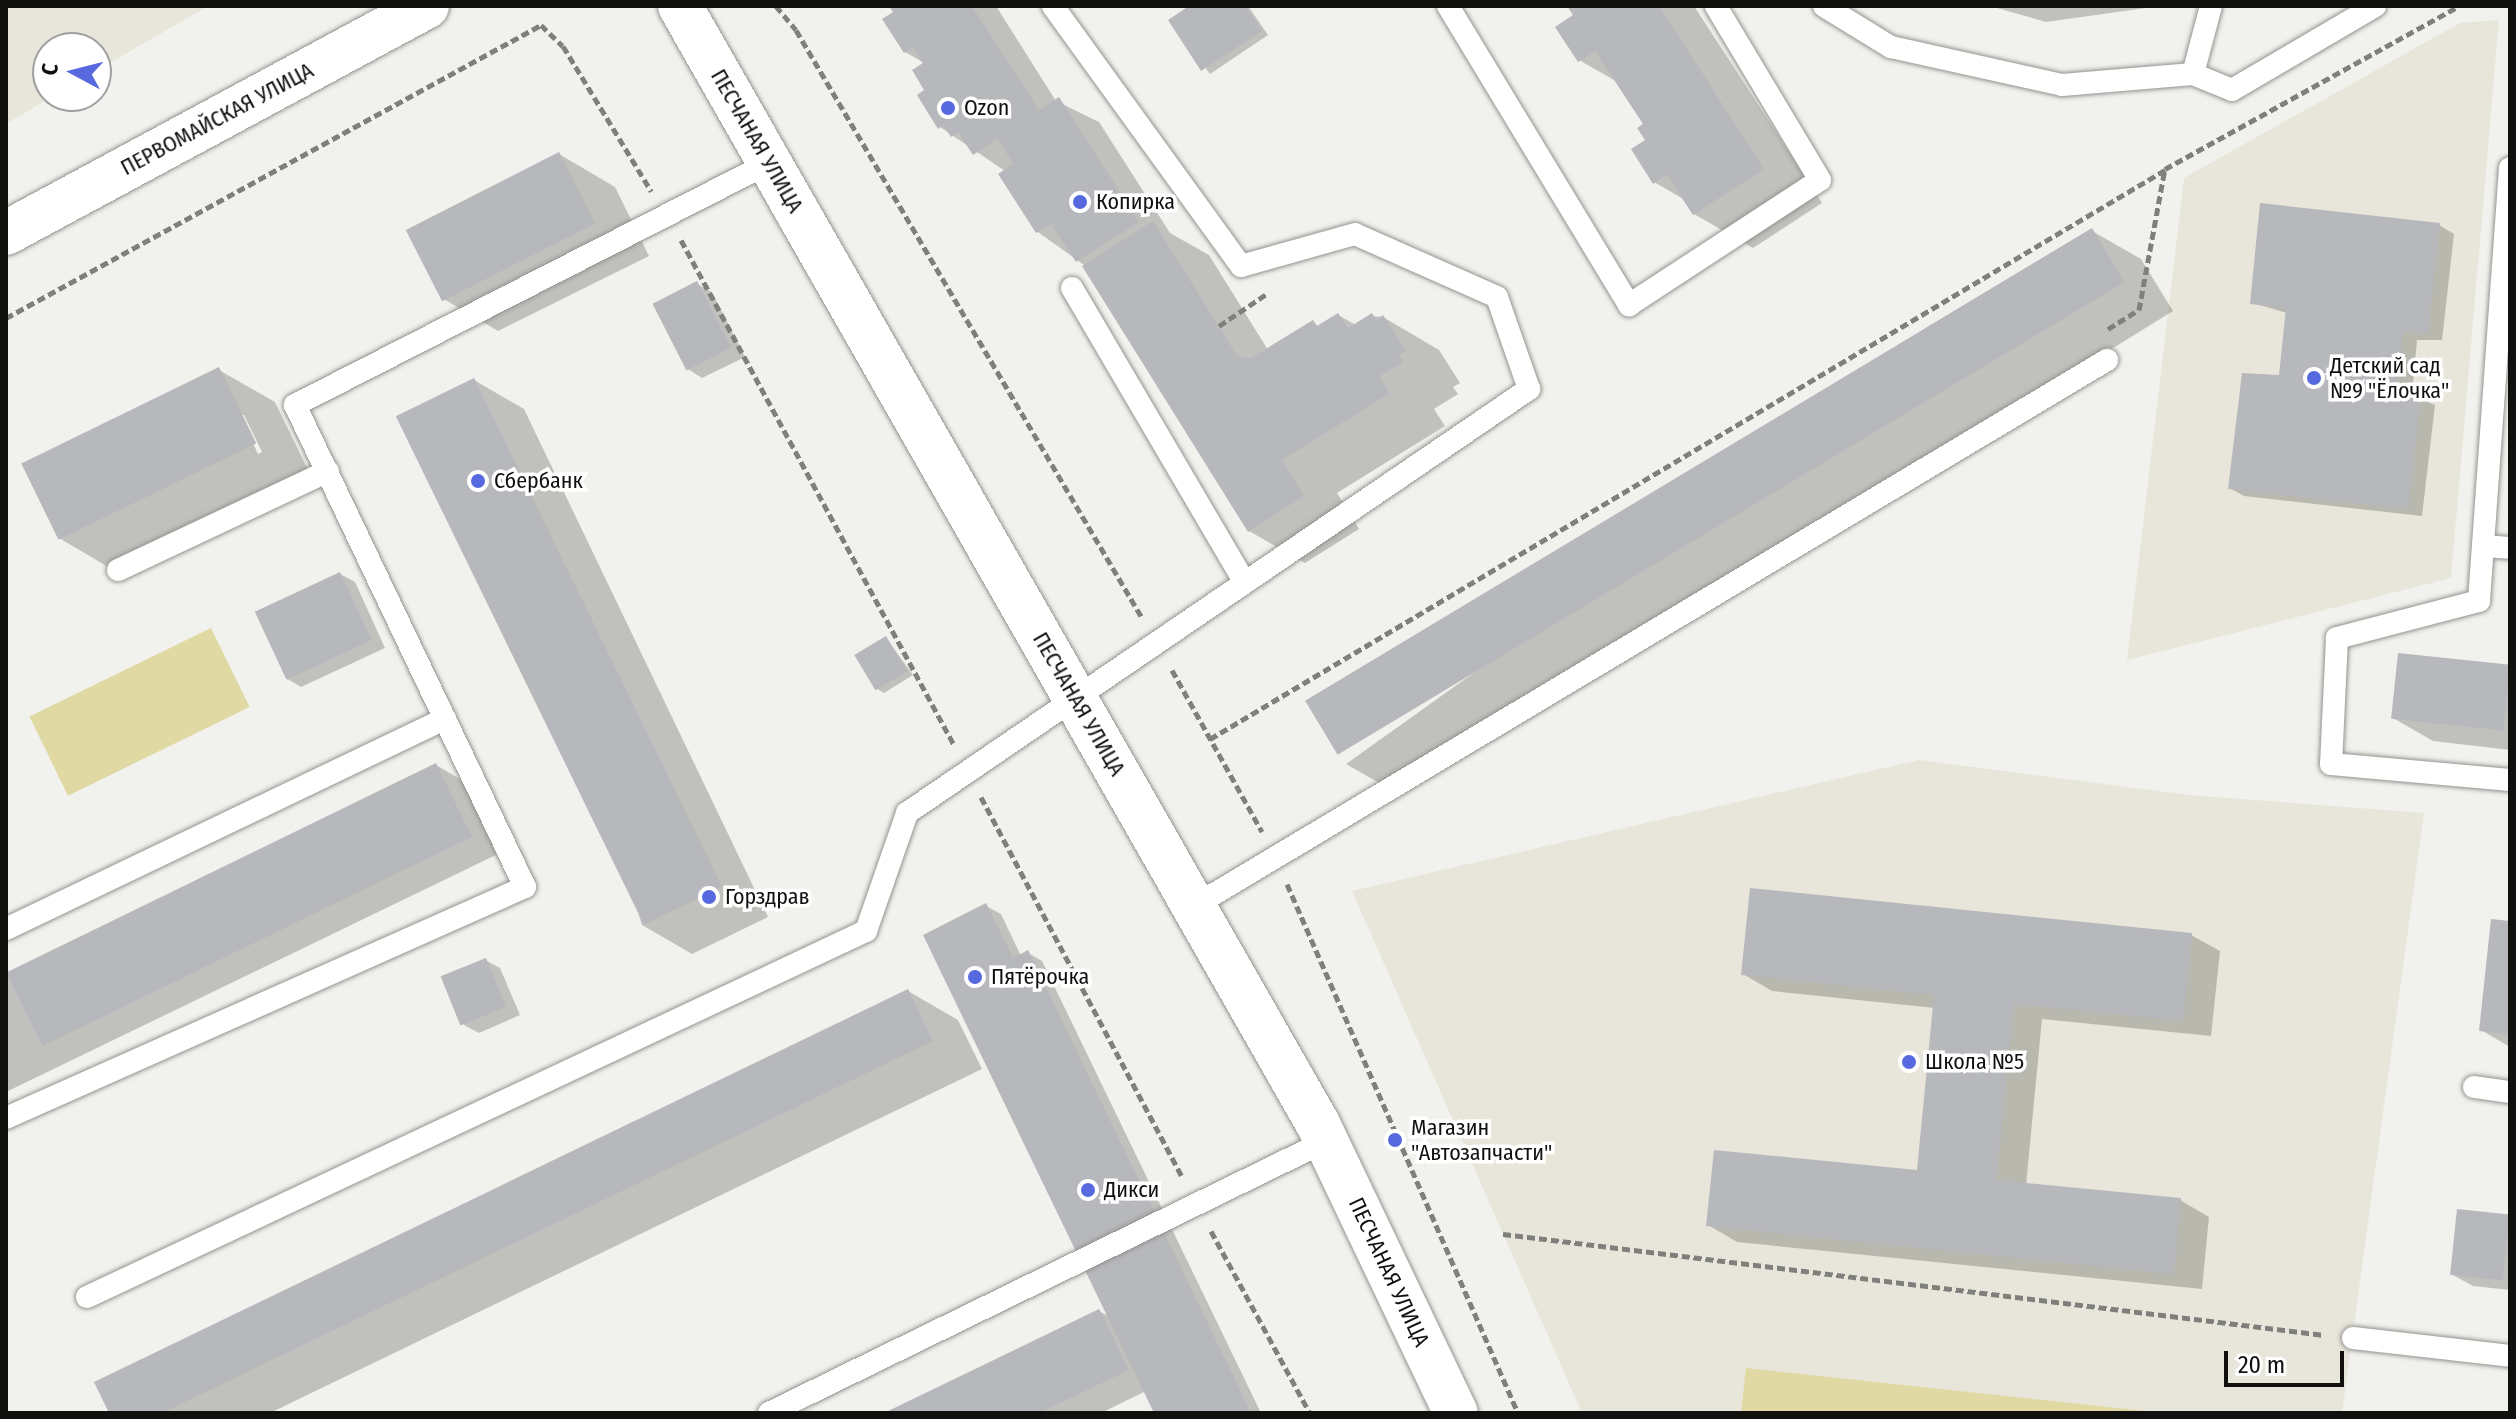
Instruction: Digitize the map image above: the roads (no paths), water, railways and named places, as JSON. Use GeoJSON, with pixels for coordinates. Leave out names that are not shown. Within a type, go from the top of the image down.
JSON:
{"type":"FeatureCollection","features":[{"type":"Feature","properties":{"kind":"street","name":"ПЕРВОМАЙСКАЯ УЛИЦА"},"geometry":{"type":"LineString","coordinates":[[6,233],[427,6]]}},
{"type":"Feature","properties":{"kind":"street","name":"ПЕСЧАНАЯ УЛИЦА"},"geometry":{"type":"LineString","coordinates":[[680,6],[1326,1141],[1456,1413]]}},
{"type":"Feature","properties":{"kind":"lane"},"geometry":{"type":"LineString","coordinates":[[87,1297],[866,931],[907,813],[1074,695],[1529,389],[1497,297],[1355,234],[1241,266],[1053,6]]}},
{"type":"Feature","properties":{"kind":"lane"},"geometry":{"type":"LineString","coordinates":[[1448,6],[1629,305],[1820,180],[1716,6]]}},
{"type":"Feature","properties":{"kind":"lane"},"geometry":{"type":"LineString","coordinates":[[1824,6],[1891,47],[2062,85],[2193,74],[2232,90],[2375,6]]}},
{"type":"Feature","properties":{"kind":"lane"},"geometry":{"type":"LineString","coordinates":[[2193,74],[2211,6]]}},
{"type":"Feature","properties":{"kind":"lane"},"geometry":{"type":"LineString","coordinates":[[6,1118],[525,887],[295,405],[769,163]]}},
{"type":"Feature","properties":{"kind":"lane"},"geometry":{"type":"LineString","coordinates":[[2510,168],[2504,338],[2479,601],[2337,638],[2331,764],[2510,780]]}},
{"type":"Feature","properties":{"kind":"lane"},"geometry":{"type":"LineString","coordinates":[[1072,288],[1244,581]]}},
{"type":"Feature","properties":{"kind":"lane"},"geometry":{"type":"LineString","coordinates":[[1194,906],[2107,360]]}},
{"type":"Feature","properties":{"kind":"lane"},"geometry":{"type":"LineString","coordinates":[[118,570],[328,471]]}},
{"type":"Feature","properties":{"kind":"lane"},"geometry":{"type":"LineString","coordinates":[[2483,546],[2510,548]]}},
{"type":"Feature","properties":{"kind":"lane"},"geometry":{"type":"LineString","coordinates":[[6,929],[445,719]]}},
{"type":"Feature","properties":{"kind":"lane"},"geometry":{"type":"LineString","coordinates":[[2474,1087],[2510,1092]]}},
{"type":"Feature","properties":{"kind":"lane"},"geometry":{"type":"LineString","coordinates":[[769,1413],[1326,1141]]}},
{"type":"Feature","properties":{"kind":"lane"},"geometry":{"type":"LineString","coordinates":[[2353,1338],[2510,1356]]}},
{"type":"Feature","properties":{"kind":"place","name":"Ozon"},"geometry":{"type":"Point","coordinates":[948,108]}},
{"type":"Feature","properties":{"kind":"place","name":"Копирка"},"geometry":{"type":"Point","coordinates":[1080,202]}},
{"type":"Feature","properties":{"kind":"place","name":"Детский сад №9 \"Ёлочка\""},"geometry":{"type":"Point","coordinates":[2314,378]}},
{"type":"Feature","properties":{"kind":"place","name":"Сбербанк"},"geometry":{"type":"Point","coordinates":[478,481]}},
{"type":"Feature","properties":{"kind":"place","name":"Горздрав"},"geometry":{"type":"Point","coordinates":[709,897]}},
{"type":"Feature","properties":{"kind":"place","name":"Пятёрочка"},"geometry":{"type":"Point","coordinates":[975,977]}},
{"type":"Feature","properties":{"kind":"place","name":"Школа №5"},"geometry":{"type":"Point","coordinates":[1909,1062]}},
{"type":"Feature","properties":{"kind":"place","name":"Магазин \"Автозапчасти\""},"geometry":{"type":"Point","coordinates":[1395,1140]}},
{"type":"Feature","properties":{"kind":"place","name":"Дикси"},"geometry":{"type":"Point","coordinates":[1088,1190]}}]}
